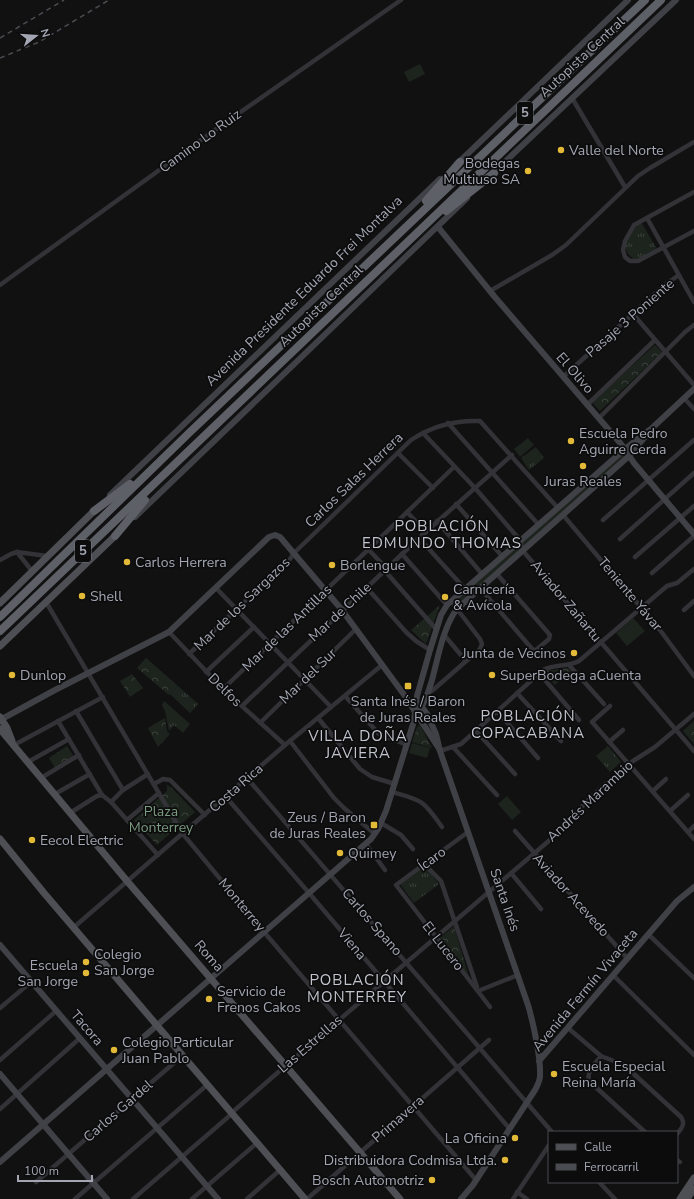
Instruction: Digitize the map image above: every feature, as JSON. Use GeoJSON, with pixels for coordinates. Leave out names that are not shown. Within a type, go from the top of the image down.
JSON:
{"type":"FeatureCollection","features":[{"type":"Feature","properties":{"kind":"highway","name":"Autopista Central"},"geometry":{"type":"LineString","coordinates":[[0,617],[406,226],[645,0]]}},
{"type":"Feature","properties":{"kind":"highway","name":"Autopista Central"},"geometry":{"type":"LineString","coordinates":[[0,631],[661,0]]}},
{"type":"Feature","properties":{"kind":"highway"},"geometry":{"type":"LineString","coordinates":[[406,226],[460,162]]}},
{"type":"Feature","properties":{"kind":"highway"},"geometry":{"type":"LineString","coordinates":[[412,237],[494,173]]}},
{"type":"Feature","properties":{"kind":"highway"},"geometry":{"type":"LineString","coordinates":[[94,510],[160,462]]}},
{"type":"Feature","properties":{"kind":"highway"},"geometry":{"type":"LineString","coordinates":[[115,536],[168,471]]}},
{"type":"Feature","properties":{"kind":"main road","name":"Avenida Presidente Eduardo Frei Montalva"},"geometry":{"type":"LineString","coordinates":[[0,603],[94,510]]}},
{"type":"Feature","properties":{"kind":"main road"},"geometry":{"type":"LineString","coordinates":[[0,646],[115,536]]}},
{"type":"Feature","properties":{"kind":"main road"},"geometry":{"type":"LineString","coordinates":[[0,718],[10,733],[14,745]]}},
{"type":"Feature","properties":{"kind":"main road","name":"Roma"},"geometry":{"type":"LineString","coordinates":[[0,729],[210,978],[400,1199]]}},
{"type":"Feature","properties":{"kind":"main road"},"geometry":{"type":"LineString","coordinates":[[0,838],[28,874],[156,1026],[306,1199]]}},
{"type":"Feature","properties":{"kind":"main road"},"geometry":{"type":"LineString","coordinates":[[680,1199],[694,1178]]}},
{"type":"Feature","properties":{"kind":"main road"},"geometry":{"type":"LineString","coordinates":[[687,1199],[694,1189]]}},
{"type":"Feature","properties":{"kind":"street","name":"Camino Lo Ruiz"},"geometry":{"type":"LineString","coordinates":[[0,284],[212,132],[401,0]]}},
{"type":"Feature","properties":{"kind":"street","name":"Avenida Presidente Eduardo Frei Montalva"},"geometry":{"type":"LineString","coordinates":[[94,510],[628,0]]}},
{"type":"Feature","properties":{"kind":"street"},"geometry":{"type":"LineString","coordinates":[[115,536],[676,0]]}},
{"type":"Feature","properties":{"kind":"street"},"geometry":{"type":"LineString","coordinates":[[572,98],[625,187]]}},
{"type":"Feature","properties":{"kind":"street"},"geometry":{"type":"LineString","coordinates":[[490,291],[552,255],[566,244],[625,187],[650,168],[694,142]]}},
{"type":"Feature","properties":{"kind":"street"},"geometry":{"type":"LineString","coordinates":[[694,192],[636,223],[625,241],[623,250],[625,257],[630,261],[638,262],[694,231]]}},
{"type":"Feature","properties":{"kind":"street"},"geometry":{"type":"LineString","coordinates":[[647,218],[694,302]]}},
{"type":"Feature","properties":{"kind":"street","name":"El Olivo"},"geometry":{"type":"LineString","coordinates":[[438,227],[490,291],[625,449],[648,480],[694,535]]}},
{"type":"Feature","properties":{"kind":"street","name":"Pasaje 3 Poniente"},"geometry":{"type":"LineString","coordinates":[[563,377],[666,284],[679,275]]}},
{"type":"Feature","properties":{"kind":"street"},"geometry":{"type":"LineString","coordinates":[[633,314],[694,385]]}},
{"type":"Feature","properties":{"kind":"street"},"geometry":{"type":"LineString","coordinates":[[599,418],[686,332],[694,326]]}},
{"type":"Feature","properties":{"kind":"street"},"geometry":{"type":"LineString","coordinates":[[587,404],[655,340]]}},
{"type":"Feature","properties":{"kind":"street"},"geometry":{"type":"LineString","coordinates":[[0,1162],[366,844],[375,834],[381,823],[395,784],[419,705],[430,650],[436,629],[441,615],[447,605],[557,507],[625,449],[651,429],[694,389]]}},
{"type":"Feature","properties":{"kind":"street"},"geometry":{"type":"LineString","coordinates":[[684,398],[694,409]]}},
{"type":"Feature","properties":{"kind":"street","name":"Carlos Salas Herrera"},"geometry":{"type":"LineString","coordinates":[[294,553],[411,440],[423,434],[448,423],[467,420],[480,422],[512,455]]}},
{"type":"Feature","properties":{"kind":"street"},"geometry":{"type":"LineString","coordinates":[[448,423],[538,524]]}},
{"type":"Feature","properties":{"kind":"street"},"geometry":{"type":"LineString","coordinates":[[428,694],[451,618],[457,609],[630,456],[651,429]]}},
{"type":"Feature","properties":{"kind":"street","name":"Aviador Zañartu"},"geometry":{"type":"LineString","coordinates":[[423,434],[520,540],[523,551],[694,751]]}},
{"type":"Feature","properties":{"kind":"street"},"geometry":{"type":"LineString","coordinates":[[603,520],[694,440]]}},
{"type":"Feature","properties":{"kind":"street"},"geometry":{"type":"LineString","coordinates":[[398,453],[432,488]]}},
{"type":"Feature","properties":{"kind":"street"},"geometry":{"type":"LineString","coordinates":[[512,455],[557,507]]}},
{"type":"Feature","properties":{"kind":"street","name":"Mar de Chile"},"geometry":{"type":"LineString","coordinates":[[242,706],[437,521],[512,455]]}},
{"type":"Feature","properties":{"kind":"street","name":"Mar de las Antillas"},"geometry":{"type":"LineString","coordinates":[[223,689],[454,467]]}},
{"type":"Feature","properties":{"kind":"street"},"geometry":{"type":"LineString","coordinates":[[620,538],[694,473]]}},
{"type":"Feature","properties":{"kind":"street"},"geometry":{"type":"LineString","coordinates":[[456,504],[502,556]]}},
{"type":"Feature","properties":{"kind":"street"},"geometry":{"type":"LineString","coordinates":[[635,557],[694,506]]}},
{"type":"Feature","properties":{"kind":"street"},"geometry":{"type":"LineString","coordinates":[[407,512],[426,532]]}},
{"type":"Feature","properties":{"kind":"street","name":"Teniente Yávar"},"geometry":{"type":"LineString","coordinates":[[563,515],[663,634],[694,676]]}},
{"type":"Feature","properties":{"kind":"street"},"geometry":{"type":"LineString","coordinates":[[437,521],[482,574]]}},
{"type":"Feature","properties":{"kind":"street","name":"Santa Inés"},"geometry":{"type":"LineString","coordinates":[[216,588],[269,537],[275,535],[280,537],[342,610],[405,696],[440,750]]}},
{"type":"Feature","properties":{"kind":"street"},"geometry":{"type":"LineString","coordinates":[[652,573],[694,535]]}},
{"type":"Feature","properties":{"kind":"street"},"geometry":{"type":"LineString","coordinates":[[419,538],[465,589]]}},
{"type":"Feature","properties":{"kind":"street"},"geometry":{"type":"LineString","coordinates":[[368,549],[436,629]]}},
{"type":"Feature","properties":{"kind":"street"},"geometry":{"type":"LineString","coordinates":[[0,560],[17,552],[47,556]]}},
{"type":"Feature","properties":{"kind":"street"},"geometry":{"type":"LineString","coordinates":[[17,552],[32,571]]}},
{"type":"Feature","properties":{"kind":"street","name":"Mar de los Sargazos"},"geometry":{"type":"LineString","coordinates":[[189,654],[237,610],[290,559],[294,553]]}},
{"type":"Feature","properties":{"kind":"street"},"geometry":{"type":"LineString","coordinates":[[402,554],[447,605],[457,609],[480,639],[482,644],[480,649],[428,694],[419,705]]}},
{"type":"Feature","properties":{"kind":"street"},"geometry":{"type":"LineString","coordinates":[[440,750],[461,744],[539,673],[550,667],[579,661],[667,586],[677,583],[694,569]]}},
{"type":"Feature","properties":{"kind":"street"},"geometry":{"type":"LineString","coordinates":[[480,588],[533,650],[535,650],[550,637],[550,635],[497,574]]}},
{"type":"Feature","properties":{"kind":"street"},"geometry":{"type":"LineString","coordinates":[[0,718],[169,632],[216,588],[331,708]]}},
{"type":"Feature","properties":{"kind":"street"},"geometry":{"type":"LineString","coordinates":[[367,588],[406,632],[430,650]]}},
{"type":"Feature","properties":{"kind":"street"},"geometry":{"type":"LineString","coordinates":[[684,610],[694,601]]}},
{"type":"Feature","properties":{"kind":"street","name":"Monterrey"},"geometry":{"type":"LineString","coordinates":[[46,602],[183,834],[264,932],[476,1180]]}},
{"type":"Feature","properties":{"kind":"street"},"geometry":{"type":"LineString","coordinates":[[206,672],[254,627]]}},
{"type":"Feature","properties":{"kind":"street","name":"Mar del Sur"},"geometry":{"type":"LineString","coordinates":[[260,723],[356,629]]}},
{"type":"Feature","properties":{"kind":"street","name":"Delfos"},"geometry":{"type":"LineString","coordinates":[[169,632],[223,689],[285,745]]}},
{"type":"Feature","properties":{"kind":"street"},"geometry":{"type":"LineString","coordinates":[[445,636],[466,661]]}},
{"type":"Feature","properties":{"kind":"street"},"geometry":{"type":"LineString","coordinates":[[569,664],[604,704]]}},
{"type":"Feature","properties":{"kind":"street","name":"Costa Rica"},"geometry":{"type":"LineString","coordinates":[[73,928],[285,745],[382,665]]}},
{"type":"Feature","properties":{"kind":"street"},"geometry":{"type":"LineString","coordinates":[[539,673],[579,720]]}},
{"type":"Feature","properties":{"kind":"street"},"geometry":{"type":"LineString","coordinates":[[517,693],[561,741]]}},
{"type":"Feature","properties":{"kind":"street"},"geometry":{"type":"LineString","coordinates":[[345,696],[378,734],[407,745]]}},
{"type":"Feature","properties":{"kind":"street","name":"Santa Inés"},"geometry":{"type":"LineString","coordinates":[[405,696],[419,705],[427,714],[432,723],[532,1016],[539,1062]]}},
{"type":"Feature","properties":{"kind":"street"},"geometry":{"type":"LineString","coordinates":[[14,745],[103,697]]}},
{"type":"Feature","properties":{"kind":"street"},"geometry":{"type":"LineString","coordinates":[[610,706],[592,722],[694,838]]}},
{"type":"Feature","properties":{"kind":"street"},"geometry":{"type":"LineString","coordinates":[[76,711],[123,790]]}},
{"type":"Feature","properties":{"kind":"street"},"geometry":{"type":"LineString","coordinates":[[497,711],[538,758]]}},
{"type":"Feature","properties":{"kind":"street","name":"Andrés Marambio"},"geometry":{"type":"LineString","coordinates":[[489,892],[563,827],[594,794],[629,764],[653,750],[694,714]]}},
{"type":"Feature","properties":{"kind":"street"},"geometry":{"type":"LineString","coordinates":[[318,718],[360,769],[372,777],[395,784]]}},
{"type":"Feature","properties":{"kind":"street"},"geometry":{"type":"LineString","coordinates":[[58,721],[102,795],[112,802],[158,855]]}},
{"type":"Feature","properties":{"kind":"street"},"geometry":{"type":"LineString","coordinates":[[609,742],[624,730]]}},
{"type":"Feature","properties":{"kind":"street"},"geometry":{"type":"LineString","coordinates":[[476,731],[515,774]]}},
{"type":"Feature","properties":{"kind":"street"},"geometry":{"type":"LineString","coordinates":[[28,762],[69,739]]}},
{"type":"Feature","properties":{"kind":"street"},"geometry":{"type":"LineString","coordinates":[[290,742],[334,798],[375,834]]}},
{"type":"Feature","properties":{"kind":"street"},"geometry":{"type":"LineString","coordinates":[[453,747],[497,795]]}},
{"type":"Feature","properties":{"kind":"street"},"geometry":{"type":"LineString","coordinates":[[41,778],[79,755]]}},
{"type":"Feature","properties":{"kind":"street"},"geometry":{"type":"LineString","coordinates":[[55,794],[90,774]]}},
{"type":"Feature","properties":{"kind":"street"},"geometry":{"type":"LineString","coordinates":[[112,802],[123,790],[148,774]]}},
{"type":"Feature","properties":{"kind":"street","name":"Carlos Spano"},"geometry":{"type":"LineString","coordinates":[[247,778],[551,1131]]}},
{"type":"Feature","properties":{"kind":"street"},"geometry":{"type":"LineString","coordinates":[[154,784],[164,779],[170,780],[205,815]]}},
{"type":"Feature","properties":{"kind":"street"},"geometry":{"type":"LineString","coordinates":[[653,791],[666,779]]}},
{"type":"Feature","properties":{"kind":"street"},"geometry":{"type":"LineString","coordinates":[[392,792],[422,803],[442,827]]}},
{"type":"Feature","properties":{"kind":"street"},"geometry":{"type":"LineString","coordinates":[[127,820],[159,793]]}},
{"type":"Feature","properties":{"kind":"street"},"geometry":{"type":"LineString","coordinates":[[70,813],[97,796],[102,795]]}},
{"type":"Feature","properties":{"kind":"street"},"geometry":{"type":"LineString","coordinates":[[670,811],[688,795]]}},
{"type":"Feature","properties":{"kind":"street","name":"Viena"},"geometry":{"type":"LineString","coordinates":[[226,796],[509,1128]]}},
{"type":"Feature","properties":{"kind":"street"},"geometry":{"type":"LineString","coordinates":[[381,823],[401,835],[413,849]]}},
{"type":"Feature","properties":{"kind":"street"},"geometry":{"type":"LineString","coordinates":[[688,832],[694,826]]}},
{"type":"Feature","properties":{"kind":"street","name":"Ícaro"},"geometry":{"type":"LineString","coordinates":[[396,885],[468,832]]}},
{"type":"Feature","properties":{"kind":"street","name":"Aviador Acevedo"},"geometry":{"type":"LineString","coordinates":[[515,832],[627,958]]}},
{"type":"Feature","properties":{"kind":"street"},"geometry":{"type":"LineString","coordinates":[[366,844],[385,870]]}},
{"type":"Feature","properties":{"kind":"street"},"geometry":{"type":"LineString","coordinates":[[426,863],[430,870],[441,881],[478,991],[518,975]]}},
{"type":"Feature","properties":{"kind":"street"},"geometry":{"type":"LineString","coordinates":[[511,873],[541,909]]}},
{"type":"Feature","properties":{"kind":"street","name":"El Lucero"},"geometry":{"type":"LineString","coordinates":[[396,885],[490,1007]]}},
{"type":"Feature","properties":{"kind":"street","name":"Avenida Fermín Vivaceta"},"geometry":{"type":"LineString","coordinates":[[461,1199],[476,1180],[539,1081],[539,1062],[677,901],[694,887]]}},
{"type":"Feature","properties":{"kind":"street","name":"Las Estrellas"},"geometry":{"type":"LineString","coordinates":[[133,1199],[285,1066],[489,892]]}},
{"type":"Feature","properties":{"kind":"street"},"geometry":{"type":"LineString","coordinates":[[648,934],[694,978]]}},
{"type":"Feature","properties":{"kind":"street","name":"Tacora"},"geometry":{"type":"LineString","coordinates":[[0,945],[218,1199]]}},
{"type":"Feature","properties":{"kind":"street"},"geometry":{"type":"LineString","coordinates":[[613,975],[694,1055]]}},
{"type":"Feature","properties":{"kind":"street"},"geometry":{"type":"LineString","coordinates":[[0,1008],[31,982]]}},
{"type":"Feature","properties":{"kind":"street"},"geometry":{"type":"LineString","coordinates":[[0,1060],[56,1011]]}},
{"type":"Feature","properties":{"kind":"street"},"geometry":{"type":"LineString","coordinates":[[568,1028],[601,1056],[618,1061],[624,1065],[681,1117],[684,1121],[683,1126],[678,1133]]}},
{"type":"Feature","properties":{"kind":"street"},"geometry":{"type":"LineString","coordinates":[[0,1109],[80,1038]]}},
{"type":"Feature","properties":{"kind":"street","name":"Primavera"},"geometry":{"type":"LineString","coordinates":[[306,1199],[489,1040]]}},
{"type":"Feature","properties":{"kind":"street","name":"Carlos Gardel"},"geometry":{"type":"LineString","coordinates":[[36,1182],[133,1100],[182,1056]]}},
{"type":"Feature","properties":{"kind":"street"},"geometry":{"type":"LineString","coordinates":[[601,1056],[589,1072],[589,1081],[644,1131]]}},
{"type":"Feature","properties":{"kind":"street"},"geometry":{"type":"LineString","coordinates":[[0,1074],[107,1199]]}},
{"type":"Feature","properties":{"kind":"street"},"geometry":{"type":"LineString","coordinates":[[75,1199],[207,1085]]}},
{"type":"Feature","properties":{"kind":"street"},"geometry":{"type":"LineString","coordinates":[[192,1199],[257,1143]]}},
{"type":"Feature","properties":{"kind":"street"},"geometry":{"type":"LineString","coordinates":[[512,1199],[548,1146]]}},
{"type":"Feature","properties":{"kind":"street"},"geometry":{"type":"LineString","coordinates":[[247,1199],[280,1170]]}},
{"type":"Feature","properties":{"kind":"street"},"geometry":{"type":"LineString","coordinates":[[600,1183],[615,1199]]}},
{"type":"Feature","properties":{"kind":"street"},"geometry":{"type":"LineString","coordinates":[[517,1192],[527,1199]]}},
{"type":"Feature","properties":{"kind":"green space"},"geometry":{"type":"Polygon","coordinates":[[[420,64],[425,74],[409,82],[404,72],[420,64]]]}},
{"type":"Feature","properties":{"kind":"green space"},"geometry":{"type":"Polygon","coordinates":[[[641,222],[657,249],[636,260],[630,256],[627,251],[626,241],[628,235],[641,222]]]}},
{"type":"Feature","properties":{"kind":"green space"},"geometry":{"type":"Polygon","coordinates":[[[655,345],[662,352],[600,411],[592,402],[655,345]]]}},
{"type":"Feature","properties":{"kind":"green space"},"geometry":{"type":"Polygon","coordinates":[[[528,438],[534,445],[520,457],[514,449],[528,438]]]}},
{"type":"Feature","properties":{"kind":"green space"},"geometry":{"type":"Polygon","coordinates":[[[536,447],[544,458],[529,470],[521,458],[536,447]]]}},
{"type":"Feature","properties":{"kind":"green space"},"geometry":{"type":"Polygon","coordinates":[[[623,452],[625,456],[455,608],[452,605],[623,452]]]}},
{"type":"Feature","properties":{"kind":"green space"},"geometry":{"type":"Polygon","coordinates":[[[440,605],[426,644],[411,630],[440,605]]]}},
{"type":"Feature","properties":{"kind":"green space"},"geometry":{"type":"Polygon","coordinates":[[[633,618],[645,631],[627,646],[616,633],[633,618]]]}},
{"type":"Feature","properties":{"kind":"green space"},"geometry":{"type":"Polygon","coordinates":[[[146,658],[178,686],[169,695],[137,668],[146,658]]]}},
{"type":"Feature","properties":{"kind":"green space"},"geometry":{"type":"Polygon","coordinates":[[[568,668],[571,671],[555,685],[544,673],[546,671],[568,668]]]}},
{"type":"Feature","properties":{"kind":"green space"},"geometry":{"type":"Polygon","coordinates":[[[132,674],[143,688],[130,697],[120,681],[132,674]]]}},
{"type":"Feature","properties":{"kind":"green space"},"geometry":{"type":"Polygon","coordinates":[[[178,686],[198,704],[190,713],[170,694],[178,686]]]}},
{"type":"Feature","properties":{"kind":"green space"},"geometry":{"type":"Polygon","coordinates":[[[164,701],[190,724],[183,733],[174,725],[169,731],[165,711],[162,705],[164,701]]]}},
{"type":"Feature","properties":{"kind":"green space"},"geometry":{"type":"Polygon","coordinates":[[[165,718],[167,731],[170,734],[158,747],[148,728],[165,718]]]}},
{"type":"Feature","properties":{"kind":"green space"},"geometry":{"type":"Polygon","coordinates":[[[694,721],[694,744],[683,731],[694,721]]]}},
{"type":"Feature","properties":{"kind":"green space"},"geometry":{"type":"Polygon","coordinates":[[[420,725],[432,748],[412,742],[417,727],[420,725]]]}},
{"type":"Feature","properties":{"kind":"green space"},"geometry":{"type":"Polygon","coordinates":[[[412,743],[430,748],[427,758],[409,753],[412,743]]]}},
{"type":"Feature","properties":{"kind":"green space"},"geometry":{"type":"Polygon","coordinates":[[[67,746],[74,757],[55,768],[49,758],[67,746]]]}},
{"type":"Feature","properties":{"kind":"green space"},"geometry":{"type":"Polygon","coordinates":[[[608,746],[621,762],[610,772],[596,756],[608,746]]]}},
{"type":"Feature","properties":{"kind":"green space","name":"Plaza Monterrey"},"geometry":{"type":"Polygon","coordinates":[[[167,785],[172,788],[195,812],[157,845],[134,820],[167,791],[167,785]]]}},
{"type":"Feature","properties":{"kind":"green space"},"geometry":{"type":"Polygon","coordinates":[[[507,796],[521,812],[512,820],[498,804],[507,796]]]}},
{"type":"Feature","properties":{"kind":"green space"},"geometry":{"type":"Polygon","coordinates":[[[424,865],[439,884],[414,903],[400,884],[424,865]]]}},
{"type":"Feature","properties":{"kind":"green space"},"geometry":{"type":"Polygon","coordinates":[[[454,926],[469,977],[439,939],[454,926]]]}},
{"type":"Feature","properties":{"kind":"railway"},"geometry":{"type":"LineString","coordinates":[[0,38],[64,0]]}},
{"type":"Feature","properties":{"kind":"railway"},"geometry":{"type":"LineString","coordinates":[[0,58],[39,42],[109,0]]}},
{"type":"Feature","properties":{"kind":"place","name":"Valle del Norte"},"geometry":{"type":"Point","coordinates":[561,150]}},
{"type":"Feature","properties":{"kind":"place","name":"Bodegas Multiuso SA"},"geometry":{"type":"Point","coordinates":[528,171]}},
{"type":"Feature","properties":{"kind":"place","name":"Escuela Pedro Aguirre Cerda"},"geometry":{"type":"Point","coordinates":[571,441]}},
{"type":"Feature","properties":{"kind":"place","name":"Juras Reales"},"geometry":{"type":"Point","coordinates":[583,466]}},
{"type":"Feature","properties":{"kind":"place","name":"Carlos Herrera"},"geometry":{"type":"Point","coordinates":[127,562]}},
{"type":"Feature","properties":{"kind":"place","name":"Borlengue"},"geometry":{"type":"Point","coordinates":[332,565]}},
{"type":"Feature","properties":{"kind":"place","name":"Shell"},"geometry":{"type":"Point","coordinates":[82,596]}},
{"type":"Feature","properties":{"kind":"place","name":"Carnicería & Avícola"},"geometry":{"type":"Point","coordinates":[445,597]}},
{"type":"Feature","properties":{"kind":"place","name":"Junta de Vecinos"},"geometry":{"type":"Point","coordinates":[574,653]}},
{"type":"Feature","properties":{"kind":"place","name":"Dunlop"},"geometry":{"type":"Point","coordinates":[12,675]}},
{"type":"Feature","properties":{"kind":"place","name":"SuperBodega aCuenta"},"geometry":{"type":"Point","coordinates":[492,675]}},
{"type":"Feature","properties":{"kind":"place","name":"Santa Inés / Baron de Juras Reales"},"geometry":{"type":"Point","coordinates":[408,686]}},
{"type":"Feature","properties":{"kind":"place","name":"Zeus / Baron de Juras Reales"},"geometry":{"type":"Point","coordinates":[374,825]}},
{"type":"Feature","properties":{"kind":"place","name":"Eecol Electric"},"geometry":{"type":"Point","coordinates":[32,840]}},
{"type":"Feature","properties":{"kind":"place","name":"Quimey"},"geometry":{"type":"Point","coordinates":[340,853]}},
{"type":"Feature","properties":{"kind":"place","name":"Colegio San Jorge"},"geometry":{"type":"Point","coordinates":[86,962]}},
{"type":"Feature","properties":{"kind":"place","name":"Escuela San Jorge"},"geometry":{"type":"Point","coordinates":[86,973]}},
{"type":"Feature","properties":{"kind":"place","name":"Servicio de Frenos Cakos"},"geometry":{"type":"Point","coordinates":[209,999]}},
{"type":"Feature","properties":{"kind":"place","name":"Colegio Particular Juan Pablo"},"geometry":{"type":"Point","coordinates":[114,1050]}},
{"type":"Feature","properties":{"kind":"place","name":"Escuela Especial Reina María"},"geometry":{"type":"Point","coordinates":[554,1074]}},
{"type":"Feature","properties":{"kind":"place","name":"La Oficina"},"geometry":{"type":"Point","coordinates":[515,1138]}},
{"type":"Feature","properties":{"kind":"place","name":"Distribuidora Codmisa Ltda."},"geometry":{"type":"Point","coordinates":[505,1160]}},
{"type":"Feature","properties":{"kind":"place","name":"Bosch Automotriz"},"geometry":{"type":"Point","coordinates":[432,1180]}},
{"type":"Feature","properties":{"kind":"district","name":"POBLACIÓN EDMUNDO THOMAS"},"geometry":{"type":"Point","coordinates":[442,534]}},
{"type":"Feature","properties":{"kind":"district","name":"POBLACIÓN COPACABANA"},"geometry":{"type":"Point","coordinates":[528,724]}},
{"type":"Feature","properties":{"kind":"district","name":"VILLA DOÑA JAVIERA"},"geometry":{"type":"Point","coordinates":[358,744]}},
{"type":"Feature","properties":{"kind":"district","name":"POBLACIÓN MONTERREY"},"geometry":{"type":"Point","coordinates":[357,988]}}]}
